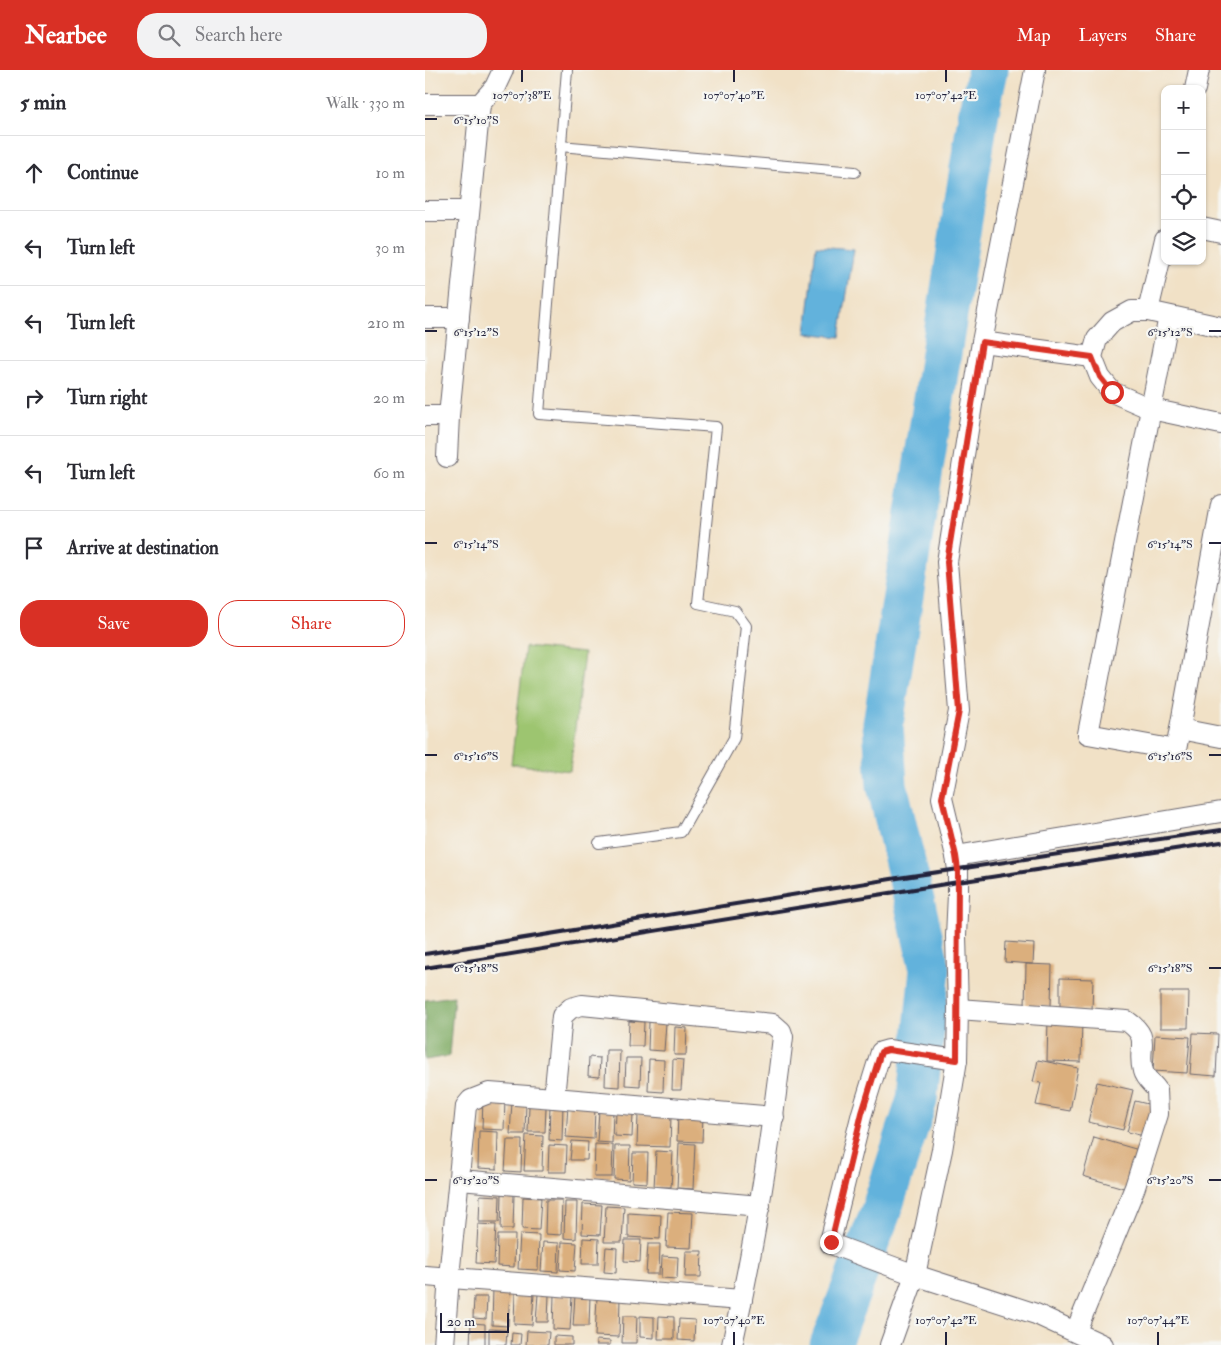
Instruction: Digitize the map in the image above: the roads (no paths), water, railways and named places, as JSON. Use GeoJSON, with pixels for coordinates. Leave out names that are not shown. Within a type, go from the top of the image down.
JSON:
{"type":"FeatureCollection","features":[{"type":"Feature","properties":{"kind":"street"},"geometry":{"type":"LineString","coordinates":[[447,457],[449,416],[479,104],[495,87],[503,70]]}},
{"type":"Feature","properties":{"kind":"street"},"geometry":{"type":"LineString","coordinates":[[889,1345],[906,1272],[943,1150],[948,1059],[958,1009],[956,936],[959,894],[956,856],[942,798],[959,711],[947,562],[982,342],[1035,70]]}},
{"type":"Feature","properties":{"kind":"street"},"geometry":{"type":"LineString","coordinates":[[1196,85],[1199,70]]}},
{"type":"Feature","properties":{"kind":"street"},"geometry":{"type":"LineString","coordinates":[[425,104],[479,104]]}},
{"type":"Feature","properties":{"kind":"street"},"geometry":{"type":"LineString","coordinates":[[425,211],[468,211]]}},
{"type":"Feature","properties":{"kind":"street"},"geometry":{"type":"LineString","coordinates":[[1206,229],[1221,232]]}},
{"type":"Feature","properties":{"kind":"street"},"geometry":{"type":"LineString","coordinates":[[1148,311],[1161,256]]}},
{"type":"Feature","properties":{"kind":"street"},"geometry":{"type":"LineString","coordinates":[[1221,327],[1148,311],[1131,311],[1112,322],[1097,339],[1092,357],[1100,377],[1112,392],[1151,410],[1221,424]]}},
{"type":"Feature","properties":{"kind":"street"},"geometry":{"type":"LineString","coordinates":[[1169,316],[1088,734],[1176,750],[1221,505]]}},
{"type":"Feature","properties":{"kind":"street"},"geometry":{"type":"LineString","coordinates":[[425,318],[459,318]]}},
{"type":"Feature","properties":{"kind":"street"},"geometry":{"type":"LineString","coordinates":[[982,342],[1092,357]]}},
{"type":"Feature","properties":{"kind":"street"},"geometry":{"type":"LineString","coordinates":[[425,416],[449,416]]}},
{"type":"Feature","properties":{"kind":"street"},"geometry":{"type":"LineString","coordinates":[[1180,729],[1221,738]]}},
{"type":"Feature","properties":{"kind":"street"},"geometry":{"type":"LineString","coordinates":[[956,856],[1221,812]]}},
{"type":"Feature","properties":{"kind":"street"},"geometry":{"type":"LineString","coordinates":[[554,1098],[562,1016],[571,1008],[582,1005],[773,1024],[781,1031],[783,1037],[774,1117],[760,1206],[732,1345]]}},
{"type":"Feature","properties":{"kind":"street"},"geometry":{"type":"LineString","coordinates":[[958,1009],[1127,1021],[1136,1027],[1142,1036],[1142,1070],[1157,1090],[1158,1114],[1135,1187],[1076,1331]]}},
{"type":"Feature","properties":{"kind":"street"},"geometry":{"type":"LineString","coordinates":[[948,1059],[888,1050],[881,1052],[879,1055],[862,1113],[831,1244],[906,1272],[1036,1314],[1103,1345]]}},
{"type":"Feature","properties":{"kind":"street"},"geometry":{"type":"LineString","coordinates":[[444,1345],[466,1106],[471,1100],[489,1094],[774,1117]]}},
{"type":"Feature","properties":{"kind":"street"},"geometry":{"type":"LineString","coordinates":[[460,1180],[760,1206]]}},
{"type":"Feature","properties":{"kind":"street"},"geometry":{"type":"LineString","coordinates":[[425,1276],[742,1300]]}},
{"type":"Feature","properties":{"kind":"lane"},"geometry":{"type":"LineString","coordinates":[[567,70],[539,414],[716,427],[698,603],[735,611],[746,626],[734,738],[681,832],[599,843]]}},
{"type":"Feature","properties":{"kind":"lane"},"geometry":{"type":"LineString","coordinates":[[561,146],[855,172]]}},
{"type":"Feature","properties":{"kind":"water"},"geometry":{"type":"Polygon","coordinates":[[[816,246],[854,249],[840,337],[806,333],[816,246]]]}},
{"type":"Feature","properties":{"kind":"waterway"},"geometry":{"type":"LineString","coordinates":[[830,1345],[880,1214],[917,1100],[930,969],[887,785],[883,724],[979,111],[988,70]]}},
{"type":"Feature","properties":{"kind":"railway"},"geometry":{"type":"LineString","coordinates":[[425,954],[891,879],[1221,830]]}},
{"type":"Feature","properties":{"kind":"railway"},"geometry":{"type":"LineString","coordinates":[[425,968],[958,882],[1221,842]]}}]}
